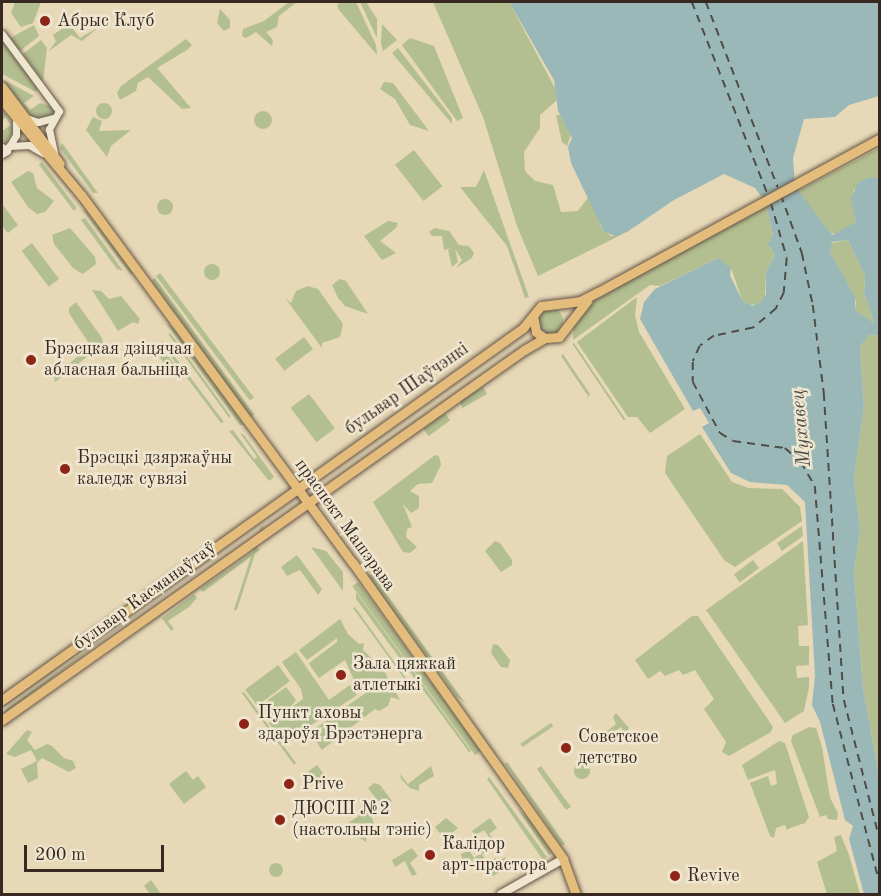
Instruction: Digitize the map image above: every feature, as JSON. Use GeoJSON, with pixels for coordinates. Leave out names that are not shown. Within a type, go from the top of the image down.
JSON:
{"type":"FeatureCollection","features":[{"type":"Feature","properties":{"kind":"main road","name":"праспект Машэрава"},"geometry":{"type":"LineString","coordinates":[[2,87],[309,502],[564,859],[576,894]]}},
{"type":"Feature","properties":{"kind":"main road","name":"праспект Машэрава"},"geometry":{"type":"LineString","coordinates":[[2,100],[16,119],[51,154]]}},
{"type":"Feature","properties":{"kind":"main road","name":"бульвар Шаўчэнкі"},"geometry":{"type":"LineString","coordinates":[[298,487],[523,328],[542,306],[580,301],[879,138]]}},
{"type":"Feature","properties":{"kind":"main road","name":"бульвар Шаўчэнкі"},"geometry":{"type":"LineString","coordinates":[[309,502],[545,338],[559,337],[582,304],[598,292]]}},
{"type":"Feature","properties":{"kind":"main road"},"geometry":{"type":"LineString","coordinates":[[555,304],[566,312],[568,324]]}},
{"type":"Feature","properties":{"kind":"main road"},"geometry":{"type":"LineString","coordinates":[[534,316],[534,327],[545,338]]}},
{"type":"Feature","properties":{"kind":"main road","name":"бульвар Касманаўтаў"},"geometry":{"type":"LineString","coordinates":[[2,700],[298,487]]}},
{"type":"Feature","properties":{"kind":"main road","name":"бульвар Касманаўтаў"},"geometry":{"type":"LineString","coordinates":[[3,717],[160,604],[309,502]]}},
{"type":"Feature","properties":{"kind":"main road"},"geometry":{"type":"LineString","coordinates":[[152,592],[154,600],[160,604]]}},
{"type":"Feature","properties":{"kind":"main road"},"geometry":{"type":"LineString","coordinates":[[142,599],[150,603],[152,611]]}},
{"type":"Feature","properties":{"kind":"main road"},"geometry":{"type":"LineString","coordinates":[[501,894],[564,859]]}},
{"type":"Feature","properties":{"kind":"street"},"geometry":{"type":"LineString","coordinates":[[2,34],[59,111],[53,118],[49,135],[51,154],[29,145],[5,149]]}},
{"type":"Feature","properties":{"kind":"street"},"geometry":{"type":"LineString","coordinates":[[26,118],[38,122],[53,118]]}},
{"type":"Feature","properties":{"kind":"street"},"geometry":{"type":"LineString","coordinates":[[5,149],[16,135],[16,119]]}},
{"type":"Feature","properties":{"kind":"green space"},"geometry":{"type":"Polygon","coordinates":[[[15,2],[41,2],[33,23],[21,27],[11,13],[15,2]]]}},
{"type":"Feature","properties":{"kind":"green space"},"geometry":{"type":"Polygon","coordinates":[[[289,2],[297,2],[279,16],[277,27],[266,32],[273,40],[272,46],[256,32],[246,38],[242,36],[243,29],[264,21],[289,2]]]}},
{"type":"Feature","properties":{"kind":"green space"},"geometry":{"type":"Polygon","coordinates":[[[341,2],[356,2],[376,45],[377,55],[339,10],[337,5],[341,2]]]}},
{"type":"Feature","properties":{"kind":"green space"},"geometry":{"type":"Polygon","coordinates":[[[360,2],[366,2],[377,19],[377,38],[360,2]]]}},
{"type":"Feature","properties":{"kind":"green space"},"geometry":{"type":"Polygon","coordinates":[[[433,2],[509,2],[556,90],[557,100],[540,115],[540,128],[524,152],[525,171],[535,181],[553,185],[561,212],[578,211],[589,196],[602,229],[611,236],[625,233],[538,276],[517,226],[483,117],[433,2]]]}},
{"type":"Feature","properties":{"kind":"green space"},"geometry":{"type":"Polygon","coordinates":[[[220,9],[230,20],[230,28],[224,31],[217,23],[220,9]]]}},
{"type":"Feature","properties":{"kind":"green space"},"geometry":{"type":"Polygon","coordinates":[[[69,24],[80,38],[99,27],[82,41],[71,35],[49,51],[56,41],[53,35],[69,24]]]}},
{"type":"Feature","properties":{"kind":"green space"},"geometry":{"type":"Polygon","coordinates":[[[382,24],[397,40],[383,51],[381,44],[382,24]]]}},
{"type":"Feature","properties":{"kind":"green space"},"geometry":{"type":"Polygon","coordinates":[[[34,25],[39,36],[20,51],[10,38],[34,25]]]}},
{"type":"Feature","properties":{"kind":"green space"},"geometry":{"type":"Polygon","coordinates":[[[410,38],[434,46],[463,118],[457,121],[402,45],[410,38]]]}},
{"type":"Feature","properties":{"kind":"green space"},"geometry":{"type":"Polygon","coordinates":[[[186,39],[192,45],[187,50],[157,68],[191,108],[182,109],[148,77],[138,83],[136,91],[120,100],[117,93],[121,86],[186,39]]]}},
{"type":"Feature","properties":{"kind":"green space"},"geometry":{"type":"Polygon","coordinates":[[[41,40],[47,48],[43,81],[23,54],[41,40]]]}},
{"type":"Feature","properties":{"kind":"green space"},"geometry":{"type":"Polygon","coordinates":[[[2,41],[38,89],[36,92],[2,74],[2,41]]]}},
{"type":"Feature","properties":{"kind":"green space"},"geometry":{"type":"Polygon","coordinates":[[[398,48],[452,118],[452,124],[392,53],[398,48]]]}},
{"type":"Feature","properties":{"kind":"green space"},"geometry":{"type":"Polygon","coordinates":[[[2,79],[34,96],[24,103],[30,110],[40,103],[53,107],[53,114],[42,120],[31,116],[2,79]]]}},
{"type":"Feature","properties":{"kind":"green space"},"geometry":{"type":"Polygon","coordinates":[[[384,82],[393,83],[429,131],[410,125],[395,99],[380,89],[384,82]]]}},
{"type":"Feature","properties":{"kind":"green space"},"geometry":{"type":"Polygon","coordinates":[[[104,103],[112,111],[104,119],[96,111],[104,103]]]}},
{"type":"Feature","properties":{"kind":"green space"},"geometry":{"type":"Polygon","coordinates":[[[2,109],[15,128],[6,142],[2,141],[2,131],[11,125],[6,117],[2,120],[2,109]]]}},
{"type":"Feature","properties":{"kind":"green space"},"geometry":{"type":"Polygon","coordinates":[[[259,111],[267,111],[272,116],[270,127],[259,129],[254,124],[254,116],[259,111]]]}},
{"type":"Feature","properties":{"kind":"green space"},"geometry":{"type":"Polygon","coordinates":[[[556,115],[560,115],[571,135],[567,146],[562,142],[556,115]]]}},
{"type":"Feature","properties":{"kind":"green space"},"geometry":{"type":"Polygon","coordinates":[[[93,117],[102,121],[99,131],[131,130],[111,146],[107,157],[86,130],[93,117]]]}},
{"type":"Feature","properties":{"kind":"green space"},"geometry":{"type":"Polygon","coordinates":[[[62,143],[98,193],[93,193],[60,148],[62,143]]]}},
{"type":"Feature","properties":{"kind":"green space"},"geometry":{"type":"Polygon","coordinates":[[[879,148],[879,179],[865,179],[853,191],[856,222],[839,233],[829,234],[798,191],[879,148]]]}},
{"type":"Feature","properties":{"kind":"green space"},"geometry":{"type":"Polygon","coordinates":[[[414,150],[442,186],[423,201],[395,165],[414,150]]]}},
{"type":"Feature","properties":{"kind":"green space"},"geometry":{"type":"Polygon","coordinates":[[[42,162],[77,208],[74,211],[39,164],[42,162]]]}},
{"type":"Feature","properties":{"kind":"green space"},"geometry":{"type":"Polygon","coordinates":[[[484,170],[529,297],[525,298],[507,246],[460,187],[476,187],[484,170]]]}},
{"type":"Feature","properties":{"kind":"green space"},"geometry":{"type":"Polygon","coordinates":[[[28,171],[33,173],[37,188],[54,201],[45,212],[37,214],[28,207],[11,182],[28,171]]]}},
{"type":"Feature","properties":{"kind":"green space"},"geometry":{"type":"Polygon","coordinates":[[[165,199],[173,207],[165,215],[157,207],[165,199]]]}},
{"type":"Feature","properties":{"kind":"green space"},"geometry":{"type":"Polygon","coordinates":[[[2,204],[18,225],[8,233],[2,226],[2,204]]]}},
{"type":"Feature","properties":{"kind":"green space"},"geometry":{"type":"Polygon","coordinates":[[[767,206],[773,235],[769,246],[775,255],[766,272],[765,297],[759,304],[750,305],[742,300],[731,268],[718,258],[660,286],[650,285],[573,340],[574,323],[594,300],[767,206]]]}},
{"type":"Feature","properties":{"kind":"green space"},"geometry":{"type":"Polygon","coordinates":[[[82,209],[86,211],[133,273],[131,275],[82,209]]]}},
{"type":"Feature","properties":{"kind":"green space"},"geometry":{"type":"Polygon","coordinates":[[[85,218],[123,271],[117,269],[81,220],[85,218]]]}},
{"type":"Feature","properties":{"kind":"green space"},"geometry":{"type":"Polygon","coordinates":[[[388,221],[398,223],[396,228],[380,241],[396,253],[382,260],[364,236],[388,221]]]}},
{"type":"Feature","properties":{"kind":"green space"},"geometry":{"type":"Polygon","coordinates":[[[70,228],[95,257],[96,264],[83,274],[73,268],[54,244],[52,235],[70,228]]]}},
{"type":"Feature","properties":{"kind":"green space"},"geometry":{"type":"Polygon","coordinates":[[[435,228],[449,231],[459,245],[469,246],[474,253],[472,258],[456,268],[462,260],[455,249],[458,262],[452,267],[448,250],[452,248],[444,250],[442,236],[432,236],[429,232],[435,228]]]}},
{"type":"Feature","properties":{"kind":"green space"},"geometry":{"type":"Polygon","coordinates":[[[848,240],[865,276],[864,292],[874,323],[855,310],[856,301],[830,252],[831,243],[848,240]]]}},
{"type":"Feature","properties":{"kind":"green space"},"geometry":{"type":"Polygon","coordinates":[[[32,243],[59,279],[49,287],[22,251],[32,243]]]}},
{"type":"Feature","properties":{"kind":"green space"},"geometry":{"type":"Polygon","coordinates":[[[212,264],[218,266],[220,272],[218,278],[212,280],[206,278],[204,272],[206,266],[212,264]]]}},
{"type":"Feature","properties":{"kind":"green space"},"geometry":{"type":"Polygon","coordinates":[[[160,273],[254,398],[250,401],[156,276],[160,273]]]}},
{"type":"Feature","properties":{"kind":"green space"},"geometry":{"type":"Polygon","coordinates":[[[155,278],[254,415],[251,417],[152,280],[155,278]]]}},
{"type":"Feature","properties":{"kind":"green space"},"geometry":{"type":"Polygon","coordinates":[[[340,279],[346,281],[368,314],[345,306],[338,298],[332,285],[340,279]]]}},
{"type":"Feature","properties":{"kind":"green space"},"geometry":{"type":"Polygon","coordinates":[[[308,286],[318,289],[343,324],[340,337],[322,343],[322,348],[285,298],[291,303],[296,291],[308,286]]]}},
{"type":"Feature","properties":{"kind":"green space"},"geometry":{"type":"Polygon","coordinates":[[[92,290],[101,291],[109,299],[121,296],[140,319],[138,324],[133,322],[118,331],[92,290]]]}},
{"type":"Feature","properties":{"kind":"green space"},"geometry":{"type":"Polygon","coordinates":[[[637,297],[635,315],[639,332],[685,409],[650,433],[637,417],[628,417],[577,342],[637,297]]]}},
{"type":"Feature","properties":{"kind":"green space"},"geometry":{"type":"Polygon","coordinates":[[[76,302],[102,338],[103,344],[55,382],[53,370],[62,363],[70,363],[84,351],[88,342],[69,313],[69,308],[76,302]]]}},
{"type":"Feature","properties":{"kind":"green space"},"geometry":{"type":"Polygon","coordinates":[[[550,308],[559,312],[563,321],[559,330],[550,334],[541,330],[537,321],[541,312],[550,308]]]}},
{"type":"Feature","properties":{"kind":"green space"},"geometry":{"type":"Polygon","coordinates":[[[166,323],[174,329],[244,425],[240,425],[166,323]]]}},
{"type":"Feature","properties":{"kind":"green space"},"geometry":{"type":"Polygon","coordinates":[[[170,333],[231,416],[229,418],[168,334],[170,333]]]}},
{"type":"Feature","properties":{"kind":"green space"},"geometry":{"type":"Polygon","coordinates":[[[869,335],[879,336],[879,776],[863,688],[854,572],[860,530],[854,478],[864,407],[860,347],[869,335]]]}},
{"type":"Feature","properties":{"kind":"green space"},"geometry":{"type":"Polygon","coordinates":[[[304,337],[313,349],[284,371],[275,359],[304,337]]]}},
{"type":"Feature","properties":{"kind":"green space"},"geometry":{"type":"Polygon","coordinates":[[[163,341],[224,422],[221,423],[161,343],[163,341]]]}},
{"type":"Feature","properties":{"kind":"green space"},"geometry":{"type":"Polygon","coordinates":[[[574,343],[625,419],[624,420],[572,344],[574,343]]]}},
{"type":"Feature","properties":{"kind":"green space"},"geometry":{"type":"Polygon","coordinates":[[[155,351],[164,351],[179,370],[170,363],[166,366],[155,351]]]}},
{"type":"Feature","properties":{"kind":"green space"},"geometry":{"type":"Polygon","coordinates":[[[563,354],[590,394],[586,400],[588,396],[561,356],[563,354]]]}},
{"type":"Feature","properties":{"kind":"green space"},"geometry":{"type":"Polygon","coordinates":[[[483,387],[487,394],[463,408],[459,401],[483,387]]]}},
{"type":"Feature","properties":{"kind":"green space"},"geometry":{"type":"Polygon","coordinates":[[[309,394],[335,428],[317,442],[291,408],[309,394]]]}},
{"type":"Feature","properties":{"kind":"green space"},"geometry":{"type":"Polygon","coordinates":[[[445,413],[450,420],[428,436],[423,429],[445,413]]]}},
{"type":"Feature","properties":{"kind":"green space"},"geometry":{"type":"Polygon","coordinates":[[[233,430],[254,459],[257,457],[240,433],[244,435],[274,477],[269,481],[229,431],[233,430]]]}},
{"type":"Feature","properties":{"kind":"green space"},"geometry":{"type":"Polygon","coordinates":[[[700,434],[732,482],[749,488],[782,489],[800,507],[802,521],[735,567],[724,560],[665,473],[667,456],[700,434]]]}},
{"type":"Feature","properties":{"kind":"green space"},"geometry":{"type":"Polygon","coordinates":[[[435,455],[439,456],[441,465],[432,483],[418,484],[410,491],[419,496],[419,508],[411,513],[403,504],[412,527],[407,529],[406,537],[417,547],[410,553],[403,552],[373,502],[435,455]]]}},
{"type":"Feature","properties":{"kind":"green space"},"geometry":{"type":"Polygon","coordinates":[[[261,526],[264,527],[237,611],[234,610],[261,526]]]}},
{"type":"Feature","properties":{"kind":"green space"},"geometry":{"type":"Polygon","coordinates":[[[802,526],[803,536],[782,551],[777,543],[802,526]]]}},
{"type":"Feature","properties":{"kind":"green space"},"geometry":{"type":"Polygon","coordinates":[[[495,541],[500,543],[512,560],[512,565],[501,572],[485,551],[495,541]]]}},
{"type":"Feature","properties":{"kind":"green space"},"geometry":{"type":"Polygon","coordinates":[[[803,541],[808,625],[798,626],[799,646],[809,646],[809,665],[796,666],[797,678],[809,677],[809,687],[804,711],[785,723],[706,610],[803,541]]]}},
{"type":"Feature","properties":{"kind":"green space"},"geometry":{"type":"Polygon","coordinates":[[[311,547],[326,551],[343,572],[343,591],[311,547]]]}},
{"type":"Feature","properties":{"kind":"green space"},"geometry":{"type":"Polygon","coordinates":[[[258,548],[260,550],[203,592],[200,589],[258,548]]]}},
{"type":"Feature","properties":{"kind":"green space"},"geometry":{"type":"Polygon","coordinates":[[[297,555],[322,589],[318,595],[300,570],[287,576],[281,567],[297,555]]]}},
{"type":"Feature","properties":{"kind":"green space"},"geometry":{"type":"Polygon","coordinates":[[[753,560],[759,568],[740,582],[734,574],[753,560]]]}},
{"type":"Feature","properties":{"kind":"green space"},"geometry":{"type":"Polygon","coordinates":[[[372,574],[465,703],[456,696],[368,575],[372,574]]]}},
{"type":"Feature","properties":{"kind":"green space"},"geometry":{"type":"Polygon","coordinates":[[[358,582],[481,751],[475,755],[352,586],[358,582]]]}},
{"type":"Feature","properties":{"kind":"green space"},"geometry":{"type":"Polygon","coordinates":[[[356,592],[471,751],[469,752],[356,599],[356,592]]]}},
{"type":"Feature","properties":{"kind":"green space"},"geometry":{"type":"Polygon","coordinates":[[[194,594],[197,598],[189,607],[168,621],[174,629],[171,631],[162,618],[194,594]]]}},
{"type":"Feature","properties":{"kind":"green space"},"geometry":{"type":"Polygon","coordinates":[[[147,603],[2,708],[3,704],[147,603]]]}},
{"type":"Feature","properties":{"kind":"green space"},"geometry":{"type":"Polygon","coordinates":[[[149,606],[7,711],[4,711],[149,606]]]}},
{"type":"Feature","properties":{"kind":"green space"},"geometry":{"type":"Polygon","coordinates":[[[355,607],[415,691],[414,692],[353,608],[355,607]]]}},
{"type":"Feature","properties":{"kind":"green space"},"geometry":{"type":"Polygon","coordinates":[[[692,616],[698,616],[773,727],[771,732],[729,756],[722,752],[726,742],[704,709],[714,699],[695,670],[683,675],[679,670],[665,676],[660,671],[648,679],[635,660],[692,616]]]}},
{"type":"Feature","properties":{"kind":"green space"},"geometry":{"type":"Polygon","coordinates":[[[340,619],[348,634],[359,644],[364,643],[363,650],[383,669],[400,700],[391,697],[388,706],[379,711],[375,709],[322,750],[312,735],[313,730],[370,690],[362,678],[355,682],[345,660],[319,678],[311,667],[309,663],[337,642],[337,638],[307,660],[299,650],[340,619]]]}},
{"type":"Feature","properties":{"kind":"green space"},"geometry":{"type":"Polygon","coordinates":[[[493,644],[498,645],[510,660],[508,668],[501,667],[491,653],[493,644]]]}},
{"type":"Feature","properties":{"kind":"green space"},"geometry":{"type":"Polygon","coordinates":[[[296,652],[329,700],[350,685],[357,695],[284,743],[269,723],[282,713],[267,721],[258,707],[266,701],[270,706],[268,700],[286,687],[296,700],[289,709],[303,699],[301,689],[282,662],[296,652]]]}},
{"type":"Feature","properties":{"kind":"green space"},"geometry":{"type":"Polygon","coordinates":[[[278,665],[290,681],[257,706],[245,690],[278,665]]]}},
{"type":"Feature","properties":{"kind":"green space"},"geometry":{"type":"Polygon","coordinates":[[[244,692],[296,763],[294,765],[242,693],[244,692]]]}},
{"type":"Feature","properties":{"kind":"green space"},"geometry":{"type":"Polygon","coordinates":[[[616,713],[629,728],[625,735],[621,727],[614,732],[619,740],[613,744],[605,733],[616,724],[613,717],[616,713]]]}},
{"type":"Feature","properties":{"kind":"green space"},"geometry":{"type":"Polygon","coordinates":[[[551,723],[553,726],[523,747],[520,744],[551,723]]]}},
{"type":"Feature","properties":{"kind":"green space"},"geometry":{"type":"Polygon","coordinates":[[[809,727],[816,728],[822,747],[830,798],[838,813],[837,820],[828,819],[826,815],[820,817],[791,741],[793,735],[809,727]]]}},
{"type":"Feature","properties":{"kind":"green space"},"geometry":{"type":"Polygon","coordinates":[[[27,730],[32,732],[27,740],[35,750],[47,744],[52,746],[64,758],[73,761],[76,768],[69,772],[42,758],[37,763],[38,778],[28,783],[21,769],[37,761],[31,750],[15,757],[6,754],[27,730]]]}},
{"type":"Feature","properties":{"kind":"green space"},"geometry":{"type":"Polygon","coordinates":[[[779,741],[785,743],[809,817],[805,823],[787,830],[785,825],[776,828],[774,838],[770,836],[750,783],[768,776],[771,786],[777,784],[775,770],[748,780],[742,765],[779,741]]]}},
{"type":"Feature","properties":{"kind":"green space"},"geometry":{"type":"Polygon","coordinates":[[[507,762],[565,844],[562,846],[505,764],[507,762]]]}},
{"type":"Feature","properties":{"kind":"green space"},"geometry":{"type":"Polygon","coordinates":[[[582,763],[590,771],[582,779],[574,771],[582,763]]]}},
{"type":"Feature","properties":{"kind":"green space"},"geometry":{"type":"Polygon","coordinates":[[[317,765],[330,782],[318,790],[306,773],[317,765]]]}},
{"type":"Feature","properties":{"kind":"green space"},"geometry":{"type":"Polygon","coordinates":[[[431,766],[434,776],[419,785],[419,791],[410,788],[401,779],[400,774],[408,784],[431,766]]]}},
{"type":"Feature","properties":{"kind":"green space"},"geometry":{"type":"Polygon","coordinates":[[[541,766],[571,807],[566,810],[537,769],[541,766]]]}},
{"type":"Feature","properties":{"kind":"green space"},"geometry":{"type":"Polygon","coordinates":[[[186,771],[193,780],[198,776],[206,787],[184,804],[169,784],[186,771]]]}},
{"type":"Feature","properties":{"kind":"green space"},"geometry":{"type":"Polygon","coordinates":[[[489,777],[547,857],[543,860],[487,779],[489,777]]]}},
{"type":"Feature","properties":{"kind":"green space"},"geometry":{"type":"Polygon","coordinates":[[[374,783],[380,785],[392,801],[383,808],[368,788],[374,783]]]}},
{"type":"Feature","properties":{"kind":"green space"},"geometry":{"type":"Polygon","coordinates":[[[517,808],[530,821],[552,853],[549,855],[517,808]]]}},
{"type":"Feature","properties":{"kind":"green space"},"geometry":{"type":"Polygon","coordinates":[[[368,809],[374,823],[366,832],[366,842],[343,827],[368,809]]]}},
{"type":"Feature","properties":{"kind":"green space"},"geometry":{"type":"Polygon","coordinates":[[[446,818],[458,828],[452,833],[455,841],[448,844],[435,827],[446,818]]]}},
{"type":"Feature","properties":{"kind":"green space"},"geometry":{"type":"Polygon","coordinates":[[[490,818],[497,828],[489,834],[503,848],[497,846],[483,855],[478,846],[490,838],[484,830],[475,835],[472,831],[490,818]]]}},
{"type":"Feature","properties":{"kind":"green space"},"geometry":{"type":"Polygon","coordinates":[[[841,835],[860,894],[827,894],[817,862],[837,851],[834,837],[841,835]]]}},
{"type":"Feature","properties":{"kind":"green space"},"geometry":{"type":"Polygon","coordinates":[[[412,848],[418,856],[410,863],[417,874],[412,876],[405,861],[395,867],[392,860],[412,848]]]}},
{"type":"Feature","properties":{"kind":"green space"},"geometry":{"type":"Polygon","coordinates":[[[469,850],[474,858],[481,853],[487,862],[478,868],[472,860],[464,865],[461,854],[469,850]]]}},
{"type":"Feature","properties":{"kind":"green space"},"geometry":{"type":"Polygon","coordinates":[[[505,857],[510,866],[493,876],[487,876],[481,869],[496,858],[498,862],[505,857]]]}},
{"type":"Feature","properties":{"kind":"green space"},"geometry":{"type":"Polygon","coordinates":[[[273,863],[279,863],[283,870],[279,877],[273,877],[269,873],[269,867],[273,863]]]}},
{"type":"Feature","properties":{"kind":"green space"},"geometry":{"type":"Polygon","coordinates":[[[151,880],[161,894],[150,894],[144,886],[151,880]]]}},
{"type":"Feature","properties":{"kind":"water","name":"Мухавец"},"geometry":{"type":"Polygon","coordinates":[[[509,2],[879,2],[879,96],[849,105],[835,117],[804,119],[793,158],[795,186],[832,235],[856,222],[851,198],[858,183],[869,177],[879,179],[879,336],[869,335],[860,347],[864,407],[854,478],[860,530],[854,572],[863,688],[879,776],[879,894],[864,894],[849,839],[853,826],[845,820],[820,722],[812,705],[815,676],[805,502],[787,485],[750,482],[731,473],[702,427],[709,423],[700,408],[693,411],[640,319],[644,302],[655,289],[718,258],[731,268],[730,275],[742,300],[752,306],[761,302],[766,294],[766,272],[775,255],[768,244],[773,235],[766,203],[755,188],[724,174],[674,200],[627,232],[616,236],[604,232],[571,163],[568,147],[572,138],[558,111],[554,80],[509,2]],[[848,240],[832,242],[830,252],[855,297],[855,310],[874,323],[864,292],[865,276],[848,240]]]}},
{"type":"Feature","properties":{"kind":"ferry route"},"geometry":{"type":"LineString","coordinates":[[692,2],[768,195]]}},
{"type":"Feature","properties":{"kind":"ferry route"},"geometry":{"type":"LineString","coordinates":[[706,2],[778,188]]}},
{"type":"Feature","properties":{"kind":"ferry route"},"geometry":{"type":"LineString","coordinates":[[781,195],[802,253],[813,305],[824,393],[844,700],[880,840]]}},
{"type":"Feature","properties":{"kind":"ferry route"},"geometry":{"type":"LineString","coordinates":[[771,203],[787,258],[784,293],[776,309],[753,328],[714,336],[700,346],[693,362],[693,382],[720,433],[733,441],[785,448],[801,462],[815,486],[833,704],[880,885]]}},
{"type":"Feature","properties":{"kind":"place","name":"Абрыс Клуб"},"geometry":{"type":"Point","coordinates":[45,21]}},
{"type":"Feature","properties":{"kind":"place","name":"Брэсцкая дзіцячая абласная бальніца"},"geometry":{"type":"Point","coordinates":[31,360]}},
{"type":"Feature","properties":{"kind":"place","name":"Брэсцкі дзяржаўны каледж сувязі"},"geometry":{"type":"Point","coordinates":[65,469]}},
{"type":"Feature","properties":{"kind":"place","name":"Зала цяжкай атлетыкі"},"geometry":{"type":"Point","coordinates":[341,675]}},
{"type":"Feature","properties":{"kind":"place","name":"Пункт аховы здароўя Брэстэнерга"},"geometry":{"type":"Point","coordinates":[244,724]}},
{"type":"Feature","properties":{"kind":"place","name":"Советское детство"},"geometry":{"type":"Point","coordinates":[566,748]}},
{"type":"Feature","properties":{"kind":"place","name":"Prive"},"geometry":{"type":"Point","coordinates":[289,784]}},
{"type":"Feature","properties":{"kind":"place","name":"ДЮСШ №2 (настольны тэніс)"},"geometry":{"type":"Point","coordinates":[280,820]}},
{"type":"Feature","properties":{"kind":"place","name":"Калідор арт-прастора"},"geometry":{"type":"Point","coordinates":[430,855]}},
{"type":"Feature","properties":{"kind":"place","name":"Revive"},"geometry":{"type":"Point","coordinates":[675,876]}}]}
